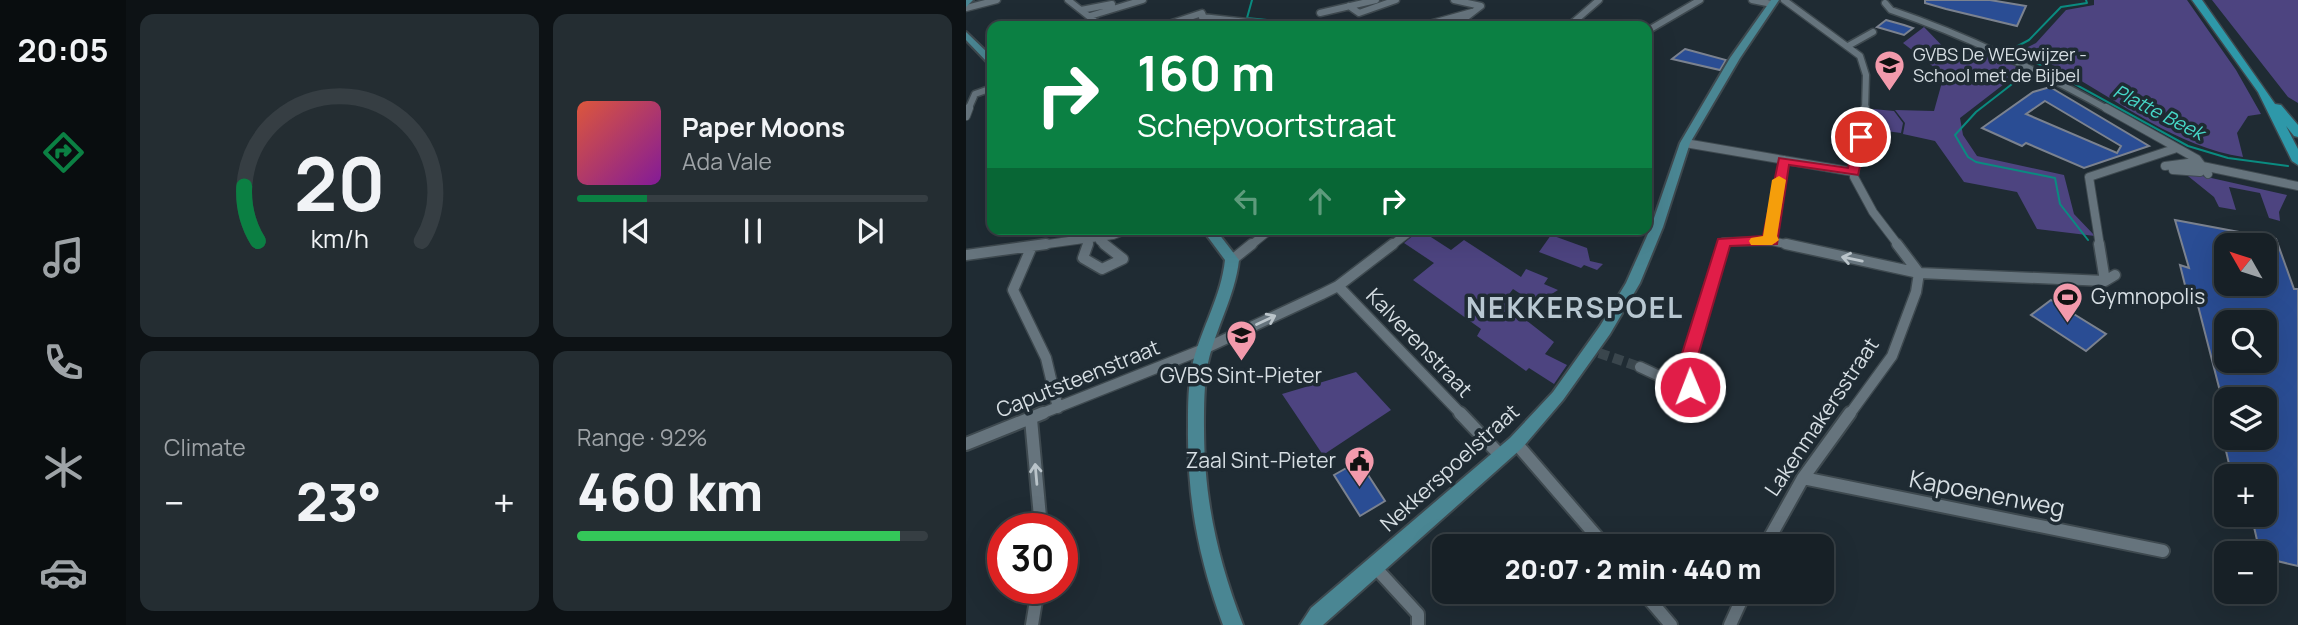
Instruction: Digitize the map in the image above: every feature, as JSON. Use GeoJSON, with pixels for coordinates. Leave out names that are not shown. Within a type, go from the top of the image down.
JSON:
{"type":"FeatureCollection","features":[{"type":"Feature","properties":{"kind":"main road"},"geometry":{"type":"LineString","coordinates":[[966,7],[969,0]]}},
{"type":"Feature","properties":{"kind":"main road"},"geometry":{"type":"LineString","coordinates":[[2197,0],[2263,92],[2298,133]]}},
{"type":"Feature","properties":{"kind":"main road","name":"Nekkerspoelstraat"},"geometry":{"type":"LineString","coordinates":[[1310,625],[1374,565],[1516,443],[1595,352],[1633,283],[1657,226],[1685,143],[1708,100],[1777,1]]}},
{"type":"Feature","properties":{"kind":"main road"},"geometry":{"type":"LineString","coordinates":[[966,35],[987,57]]}},
{"type":"Feature","properties":{"kind":"main road"},"geometry":{"type":"LineString","coordinates":[[2263,92],[2298,161]]}},
{"type":"Feature","properties":{"kind":"main road"},"geometry":{"type":"LineString","coordinates":[[1213,235],[1232,260],[1231,277],[1204,349],[1197,392],[1197,500],[1215,580],[1233,625]]}},
{"type":"Feature","properties":{"kind":"main road","name":"Nekkerspoelstraat"},"geometry":{"type":"LineString","coordinates":[[1298,625],[1336,591],[1374,565]]}},
{"type":"Feature","properties":{"kind":"street"},"geometry":{"type":"LineString","coordinates":[[966,7],[997,0]]}},
{"type":"Feature","properties":{"kind":"street"},"geometry":{"type":"LineString","coordinates":[[1068,0],[1096,21]]}},
{"type":"Feature","properties":{"kind":"street"},"geometry":{"type":"LineString","coordinates":[[1081,10],[1133,0]]}},
{"type":"Feature","properties":{"kind":"street"},"geometry":{"type":"LineString","coordinates":[[1090,16],[1143,0]]}},
{"type":"Feature","properties":{"kind":"street"},"geometry":{"type":"LineString","coordinates":[[1320,13],[1376,0]]}},
{"type":"Feature","properties":{"kind":"street"},"geometry":{"type":"LineString","coordinates":[[1349,6],[1359,13],[1396,0]]}},
{"type":"Feature","properties":{"kind":"street"},"geometry":{"type":"LineString","coordinates":[[1454,0],[1481,6],[1462,21]]}},
{"type":"Feature","properties":{"kind":"street"},"geometry":{"type":"LineString","coordinates":[[1575,21],[1599,0]]}},
{"type":"Feature","properties":{"kind":"street"},"geometry":{"type":"LineString","coordinates":[[1652,28],[1700,0]]}},
{"type":"Feature","properties":{"kind":"street"},"geometry":{"type":"LineString","coordinates":[[1752,0],[1777,1],[1849,46],[1860,56],[1866,75],[1864,130],[1854,172],[1873,212],[1919,273]]}},
{"type":"Feature","properties":{"kind":"street"},"geometry":{"type":"LineString","coordinates":[[1885,4],[1891,10],[1951,30],[2039,71],[2174,149],[2197,159],[2205,170],[2298,192]]}},
{"type":"Feature","properties":{"kind":"street"},"geometry":{"type":"LineString","coordinates":[[1438,21],[1473,12]]}},
{"type":"Feature","properties":{"kind":"street"},"geometry":{"type":"LineString","coordinates":[[1182,21],[1202,15],[1246,21]]}},
{"type":"Feature","properties":{"kind":"street"},"geometry":{"type":"LineString","coordinates":[[1202,15],[1205,21]]}},
{"type":"Feature","properties":{"kind":"street"},"geometry":{"type":"LineString","coordinates":[[1849,46],[1859,43],[1873,32]]}},
{"type":"Feature","properties":{"kind":"street"},"geometry":{"type":"LineString","coordinates":[[966,116],[975,94],[987,90]]}},
{"type":"Feature","properties":{"kind":"street"},"geometry":{"type":"LineString","coordinates":[[1685,143],[1854,172]]}},
{"type":"Feature","properties":{"kind":"street"},"geometry":{"type":"LineString","coordinates":[[2105,281],[2089,177],[2174,149]]}},
{"type":"Feature","properties":{"kind":"street"},"geometry":{"type":"LineString","coordinates":[[1772,240],[1770,236],[1784,160]]}},
{"type":"Feature","properties":{"kind":"street"},"geometry":{"type":"LineString","coordinates":[[2169,168],[2205,170],[2298,186]]}},
{"type":"Feature","properties":{"kind":"street"},"geometry":{"type":"LineString","coordinates":[[966,255],[1106,235]]}},
{"type":"Feature","properties":{"kind":"street"},"geometry":{"type":"LineString","coordinates":[[1232,260],[1264,235]]}},
{"type":"Feature","properties":{"kind":"street","name":"Caputsteenstraat"},"geometry":{"type":"LineString","coordinates":[[966,444],[1204,349],[1338,286],[1405,235]]}},
{"type":"Feature","properties":{"kind":"street"},"geometry":{"type":"LineString","coordinates":[[1090,238],[1083,258],[1102,269],[1123,259],[1100,242],[1102,236]]}},
{"type":"Feature","properties":{"kind":"street"},"geometry":{"type":"LineString","coordinates":[[1640,367],[1670,381],[1672,389],[1685,391],[1691,384],[1684,376],[1724,242],[1772,240],[1919,273],[2105,281],[2115,275]]}},
{"type":"Feature","properties":{"kind":"street"},"geometry":{"type":"LineString","coordinates":[[1032,246],[1013,290],[1045,358],[1058,408]]}},
{"type":"Feature","properties":{"kind":"street","name":"Lakenmakersstraat"},"geometry":{"type":"LineString","coordinates":[[1772,534],[1802,478],[1892,356],[1916,292],[1919,273]]}},
{"type":"Feature","properties":{"kind":"street","name":"Kalverenstraat"},"geometry":{"type":"LineString","coordinates":[[1338,286],[1501,456]]}},
{"type":"Feature","properties":{"kind":"street"},"geometry":{"type":"LineString","coordinates":[[1031,419],[1040,513]]}},
{"type":"Feature","properties":{"kind":"street"},"geometry":{"type":"LineString","coordinates":[[1516,443],[1595,534]]}},
{"type":"Feature","properties":{"kind":"street","name":"Kapoenenweg"},"geometry":{"type":"LineString","coordinates":[[1802,478],[2163,551]]}},
{"type":"Feature","properties":{"kind":"street"},"geometry":{"type":"LineString","coordinates":[[1374,565],[1418,614],[1418,625]]}},
{"type":"Feature","properties":{"kind":"street"},"geometry":{"type":"LineString","coordinates":[[1032,625],[1035,604]]}},
{"type":"Feature","properties":{"kind":"street"},"geometry":{"type":"LineString","coordinates":[[1653,604],[1671,625]]}},
{"type":"Feature","properties":{"kind":"street"},"geometry":{"type":"LineString","coordinates":[[1730,625],[1740,604]]}},
{"type":"Feature","properties":{"kind":"shaded area"},"geometry":{"type":"Polygon","coordinates":[[[2094,0],[2187,0],[2236,70],[2261,114],[2248,116],[2237,133],[2243,157],[2219,152],[2173,134],[2059,68],[2020,51],[2036,43],[2066,10],[2094,5],[2094,0]]]}},
{"type":"Feature","properties":{"kind":"shaded area"},"geometry":{"type":"Polygon","coordinates":[[[2212,0],[2298,0],[2298,103],[2288,97],[2212,0]]]}},
{"type":"Feature","properties":{"kind":"shaded area"},"geometry":{"type":"Polygon","coordinates":[[[1924,27],[1952,56],[1988,52],[2036,76],[2008,81],[1960,118],[1963,135],[1977,156],[2064,175],[2074,214],[2095,236],[2037,229],[2017,192],[1964,182],[1935,141],[1903,134],[1905,123],[1895,110],[1934,111],[1944,75],[1903,43],[1924,27]]]}},
{"type":"Feature","properties":{"kind":"shaded area"},"geometry":{"type":"Polygon","coordinates":[[[1873,109],[1894,111],[1903,123],[1901,133],[1871,129],[1873,109]]]}},
{"type":"Feature","properties":{"kind":"shaded area"},"geometry":{"type":"Polygon","coordinates":[[[2198,175],[2287,195],[2279,212],[2280,221],[2269,218],[2260,193],[2229,187],[2236,210],[2219,207],[2214,197],[2188,176],[2198,175]]]}},
{"type":"Feature","properties":{"kind":"shaded area"},"geometry":{"type":"Polygon","coordinates":[[[1414,235],[1428,235],[1451,250],[1464,240],[1521,277],[1526,269],[1548,278],[1544,284],[1558,290],[1536,304],[1513,289],[1503,302],[1554,342],[1545,354],[1567,365],[1554,384],[1529,368],[1526,371],[1477,336],[1481,329],[1413,280],[1434,263],[1404,243],[1414,235]]]}},
{"type":"Feature","properties":{"kind":"shaded area"},"geometry":{"type":"Polygon","coordinates":[[[1551,235],[1587,248],[1590,261],[1603,264],[1597,270],[1584,265],[1581,268],[1539,252],[1551,235]]]}},
{"type":"Feature","properties":{"kind":"shaded area"},"geometry":{"type":"Polygon","coordinates":[[[1356,372],[1391,410],[1323,455],[1282,394],[1356,372]]]}},
{"type":"Feature","properties":{"kind":"building"},"geometry":{"type":"Polygon","coordinates":[[[1925,0],[1990,0],[2026,6],[2017,26],[1946,9],[1925,3],[1925,0]]]}},
{"type":"Feature","properties":{"kind":"building"},"geometry":{"type":"Polygon","coordinates":[[[1886,20],[1913,28],[1904,35],[1877,27],[1886,20]]]}},
{"type":"Feature","properties":{"kind":"building"},"geometry":{"type":"Polygon","coordinates":[[[1685,49],[1726,60],[1720,70],[1672,59],[1685,49]]]}},
{"type":"Feature","properties":{"kind":"building"},"geometry":{"type":"Polygon","coordinates":[[[2050,87],[2149,146],[2084,168],[2026,143],[2022,146],[1982,128],[2033,92],[2050,87]],[[2045,101],[2026,114],[2117,153],[2121,146],[2045,101]]]}},
{"type":"Feature","properties":{"kind":"building"},"geometry":{"type":"Polygon","coordinates":[[[2175,220],[2244,233],[2214,233],[2214,296],[2277,296],[2277,242],[2294,289],[2298,289],[2298,566],[2277,561],[2277,541],[2257,541],[2254,527],[2277,527],[2277,464],[2229,464],[2226,450],[2277,450],[2277,387],[2219,387],[2215,373],[2277,373],[2277,310],[2214,310],[2214,368],[2195,294],[2187,293],[2180,265],[2189,268],[2175,220]]]}},
{"type":"Feature","properties":{"kind":"building","name":"Gymnopolis"},"geometry":{"type":"Polygon","coordinates":[[[2051,300],[2106,334],[2086,351],[2031,315],[2051,300]]]}},
{"type":"Feature","properties":{"kind":"building","name":"Zaal Sint-Pieter"},"geometry":{"type":"Polygon","coordinates":[[[1359,461],[1385,501],[1360,516],[1334,475],[1359,461]]]}},
{"type":"Feature","properties":{"kind":"waterway"},"geometry":{"type":"LineString","coordinates":[[1252,0],[1247,18],[1278,21]]}},
{"type":"Feature","properties":{"kind":"waterway","name":"Platte Beek"},"geometry":{"type":"LineString","coordinates":[[2022,55],[2013,52],[2014,48],[2029,40],[2061,7],[2087,3],[2086,0]]}},
{"type":"Feature","properties":{"kind":"waterway","name":"Platte Beek"},"geometry":{"type":"LineString","coordinates":[[2027,58],[2188,146],[2228,158],[2288,166]]}},
{"type":"Feature","properties":{"kind":"waterway"},"geometry":{"type":"LineString","coordinates":[[2020,67],[2026,71],[2025,74],[1976,112],[1955,135],[1968,157],[1976,162],[2055,178],[2060,204],[2088,240]]}},
{"type":"Feature","properties":{"kind":"tunnel"},"geometry":{"type":"LineString","coordinates":[[1599,353],[1640,367]]}},
{"type":"Feature","properties":{"kind":"slow traffic"},"geometry":{"type":"LineString","coordinates":[[1756,241],[1772,240],[1770,236],[1779,180]]}},
{"type":"Feature","properties":{"kind":"place","name":"GVBS De WEGwijzer - School met de Bijbel"},"geometry":{"type":"Point","coordinates":[1890,92]}},
{"type":"Feature","properties":{"kind":"place","name":"Gymnopolis"},"geometry":{"type":"Point","coordinates":[2068,324]}},
{"type":"Feature","properties":{"kind":"place","name":"GVBS Sint-Pieter"},"geometry":{"type":"Point","coordinates":[1241,363]}},
{"type":"Feature","properties":{"kind":"place","name":"Zaal Sint-Pieter"},"geometry":{"type":"Point","coordinates":[1359,488]}},
{"type":"Feature","properties":{"kind":"district","name":"NEKKERSPOEL"},"geometry":{"type":"Point","coordinates":[1575,308]}},
{"type":"Feature","properties":{"kind":"route"},"geometry":{"type":"LineString","coordinates":[[1690,387],[1689,379],[1684,376],[1724,242],[1772,240],[1770,236],[1784,160],[1854,172],[1861,137]]}}]}
